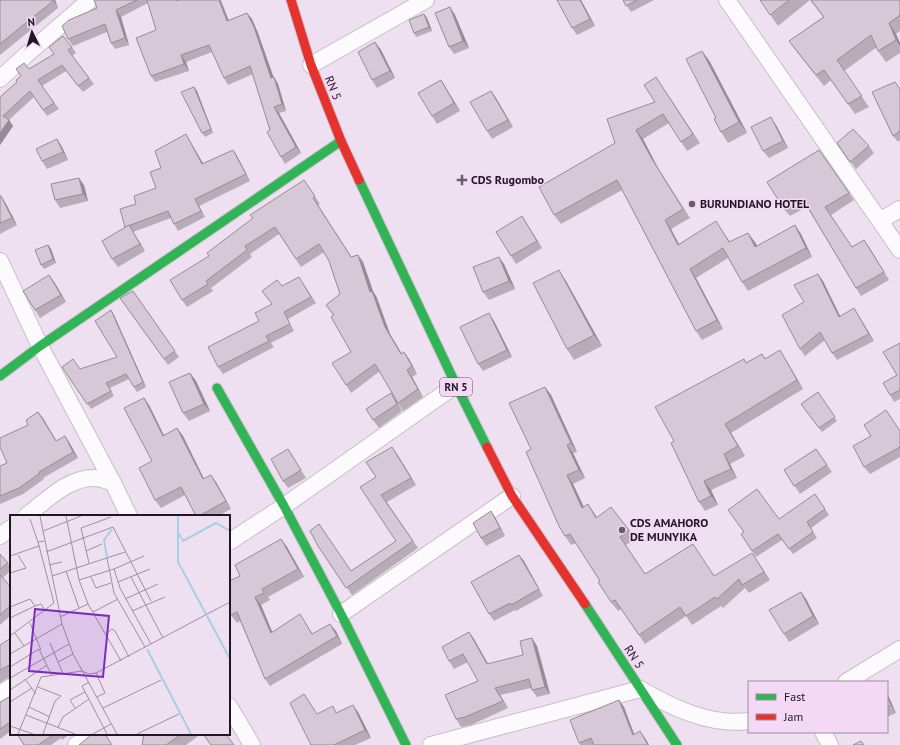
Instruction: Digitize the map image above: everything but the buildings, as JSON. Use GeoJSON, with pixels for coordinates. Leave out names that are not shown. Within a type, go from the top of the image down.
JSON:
{"type":"FeatureCollection","features":[{"type":"Feature","properties":{"kind":"main road","name":"RN 5"},"geometry":{"type":"LineString","coordinates":[[292,0],[311,65],[341,141],[456,385],[512,496],[677,745]]}},
{"type":"Feature","properties":{"kind":"main road"},"geometry":{"type":"LineString","coordinates":[[0,376],[40,346],[341,141]]}},
{"type":"Feature","properties":{"kind":"main road"},"geometry":{"type":"LineString","coordinates":[[218,388],[342,614],[406,745]]}},
{"type":"Feature","properties":{"kind":"street"},"geometry":{"type":"LineString","coordinates":[[0,79],[26,54],[90,0]]}},
{"type":"Feature","properties":{"kind":"street"},"geometry":{"type":"LineString","coordinates":[[311,65],[426,0]]}},
{"type":"Feature","properties":{"kind":"street"},"geometry":{"type":"LineString","coordinates":[[727,0],[900,250]]}},
{"type":"Feature","properties":{"kind":"street"},"geometry":{"type":"LineString","coordinates":[[880,220],[900,209]]}},
{"type":"Feature","properties":{"kind":"street"},"geometry":{"type":"LineString","coordinates":[[0,261],[40,346],[129,515]]}},
{"type":"Feature","properties":{"kind":"street"},"geometry":{"type":"LineString","coordinates":[[230,541],[284,506],[456,385]]}},
{"type":"Feature","properties":{"kind":"street"},"geometry":{"type":"LineString","coordinates":[[27,515],[66,485],[85,479],[96,478],[113,483]]}},
{"type":"Feature","properties":{"kind":"street"},"geometry":{"type":"LineString","coordinates":[[342,614],[512,496]]}},
{"type":"Feature","properties":{"kind":"street"},"geometry":{"type":"LineString","coordinates":[[0,536],[10,529]]}},
{"type":"Feature","properties":{"kind":"street"},"geometry":{"type":"LineString","coordinates":[[848,681],[900,649]]}},
{"type":"Feature","properties":{"kind":"street"},"geometry":{"type":"LineString","coordinates":[[0,694],[10,688]]}},
{"type":"Feature","properties":{"kind":"street"},"geometry":{"type":"LineString","coordinates":[[431,745],[640,689],[669,705],[717,721],[748,721]]}},
{"type":"Feature","properties":{"kind":"street"},"geometry":{"type":"LineString","coordinates":[[230,708],[252,745]]}},
{"type":"Feature","properties":{"kind":"street"},"geometry":{"type":"LineString","coordinates":[[824,733],[830,745]]}},
{"type":"Feature","properties":{"kind":"street"},"geometry":{"type":"LineString","coordinates":[[76,745],[90,735]]}},
{"type":"Feature","properties":{"kind":"traffic: fast"},"geometry":{"type":"LineString","coordinates":[[0,376],[40,346],[341,141]]}},
{"type":"Feature","properties":{"kind":"traffic: fast"},"geometry":{"type":"LineString","coordinates":[[359,180],[487,447]]}},
{"type":"Feature","properties":{"kind":"traffic: fast"},"geometry":{"type":"LineString","coordinates":[[217,388],[284,506],[341,614],[406,745]]}},
{"type":"Feature","properties":{"kind":"traffic: fast"},"geometry":{"type":"LineString","coordinates":[[585,604],[677,745]]}},
{"type":"Feature","properties":{"kind":"traffic: jam"},"geometry":{"type":"LineString","coordinates":[[291,0],[311,65],[341,141],[359,180]]}},
{"type":"Feature","properties":{"kind":"traffic: jam"},"geometry":{"type":"LineString","coordinates":[[487,447],[512,496],[585,604]]}},
{"type":"Feature","properties":{"kind":"place","name":"CDS Rugombo"},"geometry":{"type":"Point","coordinates":[462,180]}},
{"type":"Feature","properties":{"kind":"place","name":"BURUNDIANO HOTEL"},"geometry":{"type":"Point","coordinates":[692,204]}},
{"type":"Feature","properties":{"kind":"place","name":"CDS AMAHORO DE MUNYIKA"},"geometry":{"type":"Point","coordinates":[622,530]}}]}
